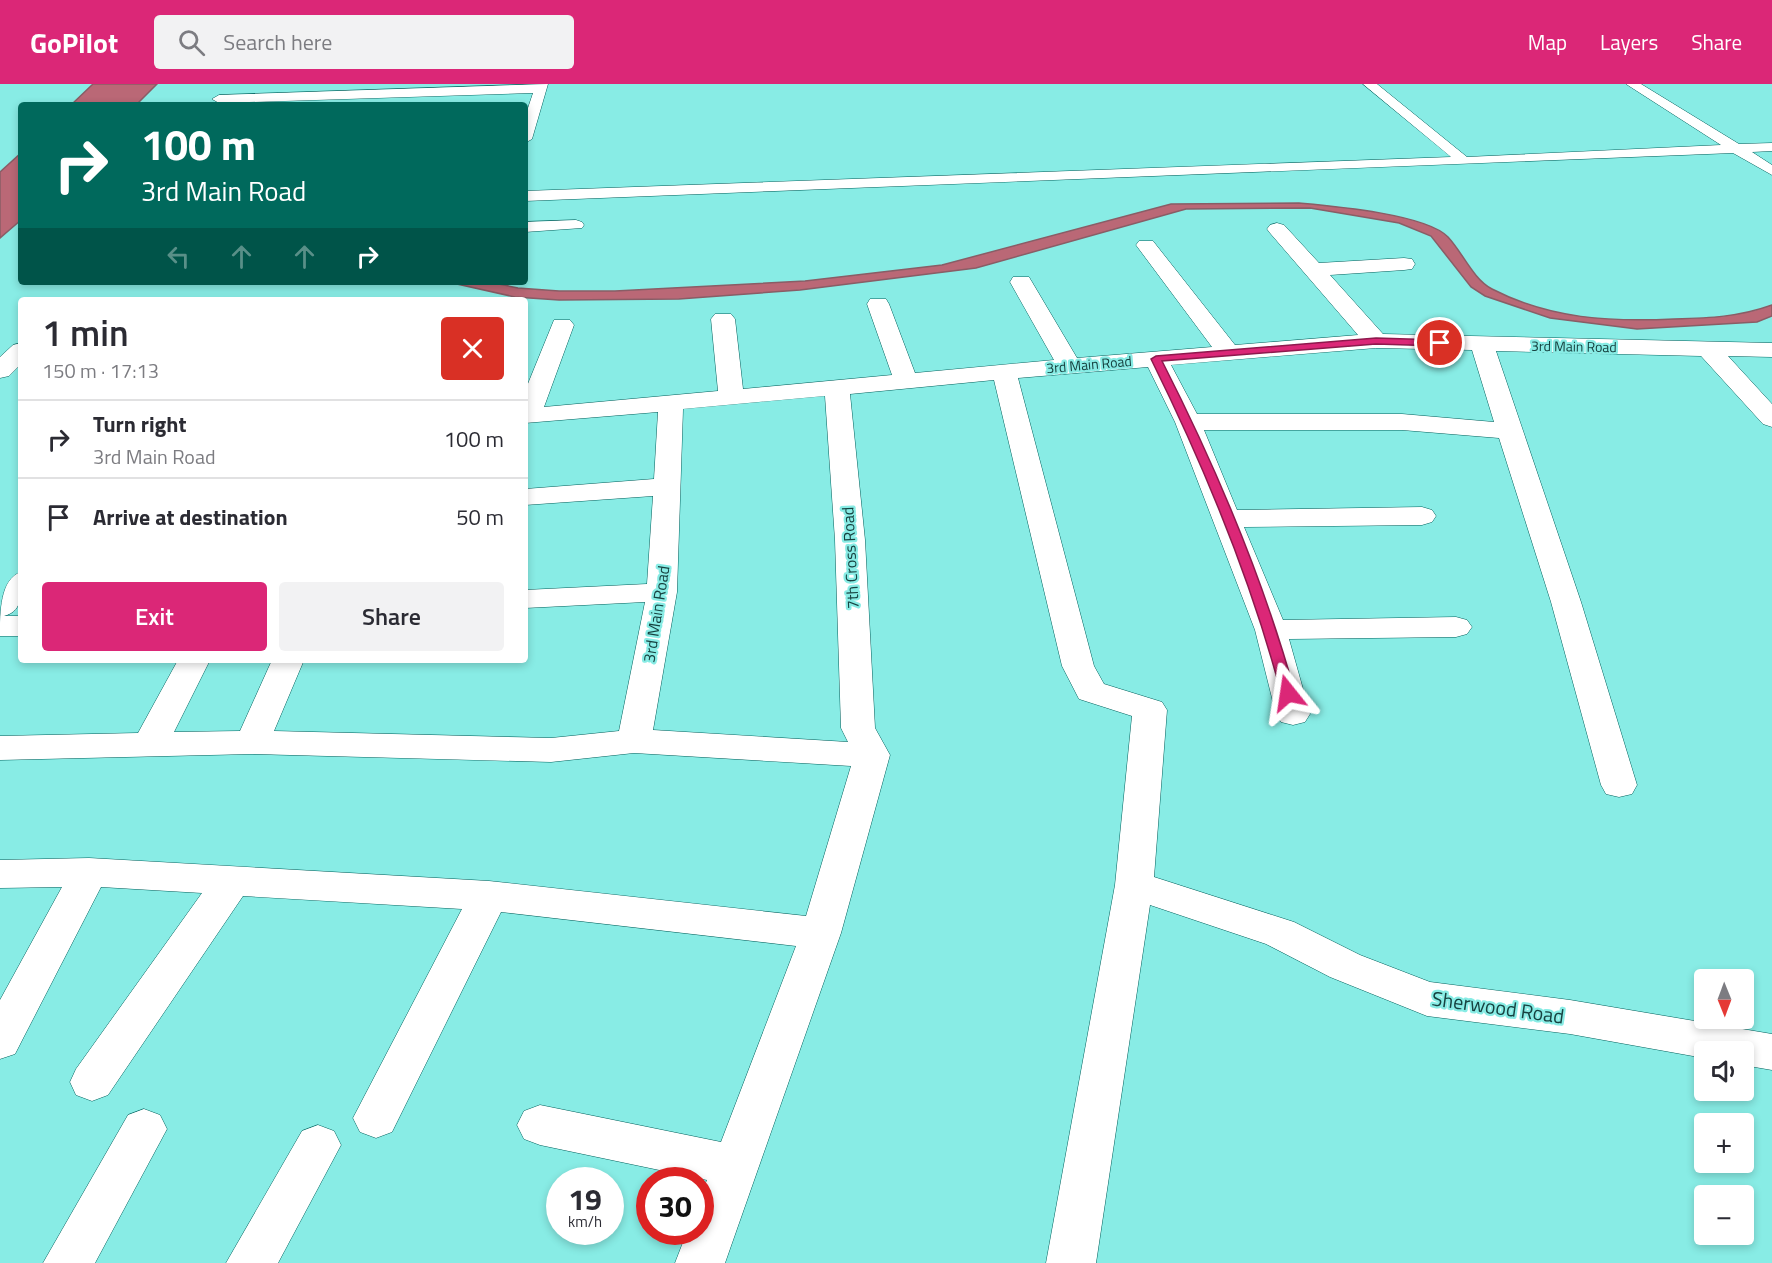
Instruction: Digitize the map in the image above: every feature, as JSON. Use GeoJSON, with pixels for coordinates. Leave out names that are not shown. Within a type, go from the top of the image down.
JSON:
{"type":"FeatureCollection","features":[{"type":"Feature","properties":{"kind":"street"},"geometry":{"type":"LineString","coordinates":[[1277,229],[1376,341]]}},
{"type":"Feature","properties":{"kind":"street"},"geometry":{"type":"LineString","coordinates":[[1146,245],[1228,352]]}},
{"type":"Feature","properties":{"kind":"street"},"geometry":{"type":"LineString","coordinates":[[1313,270],[1404,264]]}},
{"type":"Feature","properties":{"kind":"street"},"geometry":{"type":"LineString","coordinates":[[1021,282],[1069,366]]}},
{"type":"Feature","properties":{"kind":"street"},"geometry":{"type":"LineString","coordinates":[[878,304],[906,381]]}},
{"type":"Feature","properties":{"kind":"street"},"geometry":{"type":"LineString","coordinates":[[723,319],[731,396]]}},
{"type":"Feature","properties":{"kind":"street"},"geometry":{"type":"LineString","coordinates":[[562,325],[528,416],[671,403]]}},
{"type":"Feature","properties":{"kind":"street","name":"3rd Main Road"},"geometry":{"type":"LineString","coordinates":[[634,741],[662,592],[671,403],[1228,352],[1376,341],[1772,350]]}},
{"type":"Feature","properties":{"kind":"street"},"geometry":{"type":"LineString","coordinates":[[1482,344],[1512,431],[1618,784]]}},
{"type":"Feature","properties":{"kind":"street"},"geometry":{"type":"LineString","coordinates":[[1708,349],[1772,419]]}},
{"type":"Feature","properties":{"kind":"street"},"geometry":{"type":"LineString","coordinates":[[0,371],[18,353]]}},
{"type":"Feature","properties":{"kind":"street"},"geometry":{"type":"LineString","coordinates":[[1156,359],[1188,422],[1271,630],[1293,714]]}},
{"type":"Feature","properties":{"kind":"street"},"geometry":{"type":"LineString","coordinates":[[1004,372],[1078,666],[1091,691],[1150,710],[1134,885],[1071,1263]]}},
{"type":"Feature","properties":{"kind":"street","name":"7th Cross Road"},"geometry":{"type":"LineString","coordinates":[[700,1263],[821,933],[865,742],[837,387]]}},
{"type":"Feature","properties":{"kind":"street"},"geometry":{"type":"LineString","coordinates":[[1188,422],[1402,422],[1512,431]]}},
{"type":"Feature","properties":{"kind":"street"},"geometry":{"type":"LineString","coordinates":[[528,497],[668,486]]}},
{"type":"Feature","properties":{"kind":"street"},"geometry":{"type":"LineString","coordinates":[[1225,519],[1422,516]]}},
{"type":"Feature","properties":{"kind":"street"},"geometry":{"type":"LineString","coordinates":[[0,608],[18,584]]}},
{"type":"Feature","properties":{"kind":"street"},"geometry":{"type":"LineString","coordinates":[[528,599],[662,592]]}},
{"type":"Feature","properties":{"kind":"street"},"geometry":{"type":"LineString","coordinates":[[0,626],[18,626]]}},
{"type":"Feature","properties":{"kind":"street"},"geometry":{"type":"LineString","coordinates":[[1271,630],[1456,627]]}},
{"type":"Feature","properties":{"kind":"street"},"geometry":{"type":"LineString","coordinates":[[150,744],[192,663]]}},
{"type":"Feature","properties":{"kind":"street"},"geometry":{"type":"LineString","coordinates":[[252,742],[287,663]]}},
{"type":"Feature","properties":{"kind":"street"},"geometry":{"type":"LineString","coordinates":[[0,748],[252,742],[551,750],[634,741],[865,742]]}},
{"type":"Feature","properties":{"kind":"street"},"geometry":{"type":"LineString","coordinates":[[0,874],[89,872],[489,896],[821,933]]}},
{"type":"Feature","properties":{"kind":"street"},"geometry":{"type":"LineString","coordinates":[[0,1041],[89,872]]}},
{"type":"Feature","properties":{"kind":"street"},"geometry":{"type":"LineString","coordinates":[[92,1082],[232,881]]}},
{"type":"Feature","properties":{"kind":"street","name":"Sherwood Road"},"geometry":{"type":"LineString","coordinates":[[1134,885],[1280,933],[1345,966],[1427,999],[1570,1017],[1772,1052]]}},
{"type":"Feature","properties":{"kind":"street"},"geometry":{"type":"LineString","coordinates":[[376,1118],[489,896]]}},
{"type":"Feature","properties":{"kind":"street"},"geometry":{"type":"LineString","coordinates":[[540,1125],[737,1166]]}},
{"type":"Feature","properties":{"kind":"street"},"geometry":{"type":"LineString","coordinates":[[68,1263],[144,1129]]}},
{"type":"Feature","properties":{"kind":"street"},"geometry":{"type":"LineString","coordinates":[[251,1263],[318,1145]]}},
{"type":"Feature","properties":{"kind":"lane"},"geometry":{"type":"LineString","coordinates":[[216,102],[230,84]]}},
{"type":"Feature","properties":{"kind":"lane"},"geometry":{"type":"LineString","coordinates":[[1369,84],[1464,161]]}},
{"type":"Feature","properties":{"kind":"lane"},"geometry":{"type":"LineString","coordinates":[[1632,84],[1772,171]]}},
{"type":"Feature","properties":{"kind":"lane"},"geometry":{"type":"LineString","coordinates":[[216,102],[541,87],[528,129]]}},
{"type":"Feature","properties":{"kind":"lane"},"geometry":{"type":"LineString","coordinates":[[528,196],[1464,161],[1772,147]]}},
{"type":"Feature","properties":{"kind":"lane"},"geometry":{"type":"LineString","coordinates":[[528,227],[576,225]]}},
{"type":"Feature","properties":{"kind":"shaded area"},"geometry":{"type":"Polygon","coordinates":[[[93,84],[157,84],[139,102],[74,102],[93,84]]]}},
{"type":"Feature","properties":{"kind":"shaded area"},"geometry":{"type":"Polygon","coordinates":[[[18,156],[18,223],[0,238],[0,172],[18,156]]]}},
{"type":"Feature","properties":{"kind":"shaded area"},"geometry":{"type":"Polygon","coordinates":[[[1299,203],[1378,212],[1420,222],[1437,229],[1448,237],[1485,285],[1514,299],[1558,312],[1604,319],[1687,319],[1736,314],[1772,305],[1772,316],[1757,322],[1637,329],[1550,318],[1485,296],[1471,287],[1431,236],[1399,223],[1310,208],[1186,209],[976,268],[800,290],[679,299],[559,300],[515,297],[461,285],[504,285],[559,291],[615,291],[805,281],[942,265],[1171,204],[1299,203]]]}},
{"type":"Feature","properties":{"kind":"route"},"geometry":{"type":"LineString","coordinates":[[1288,693],[1271,630],[1188,422],[1156,359],[1376,341],[1440,343]]}}]}
